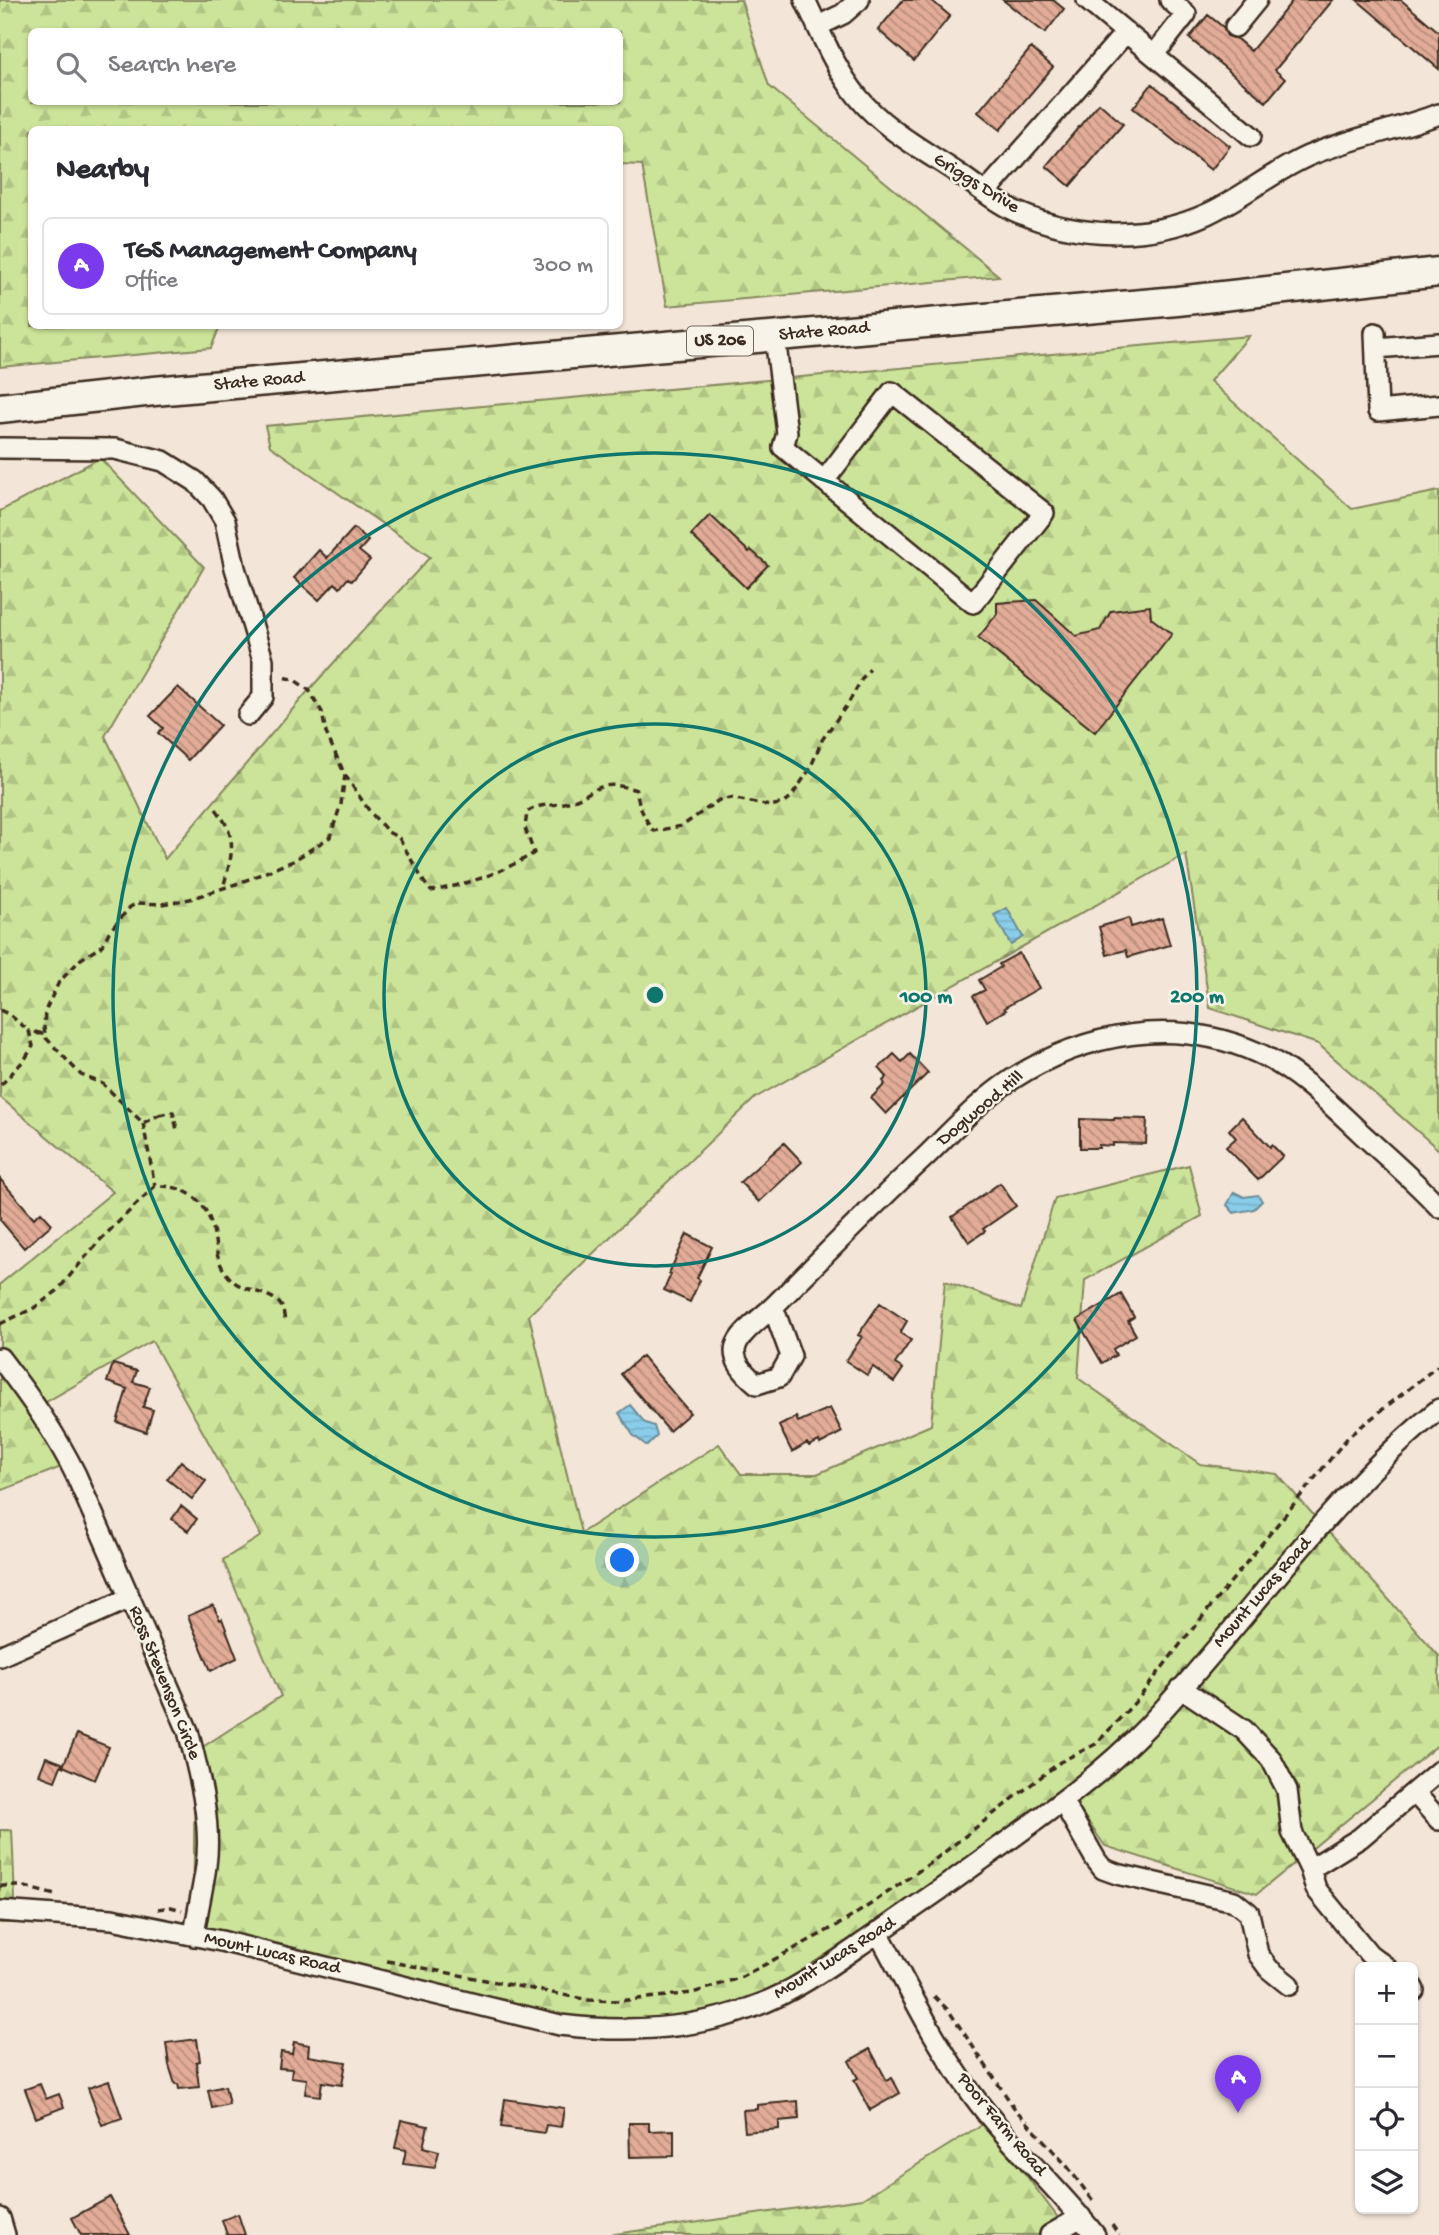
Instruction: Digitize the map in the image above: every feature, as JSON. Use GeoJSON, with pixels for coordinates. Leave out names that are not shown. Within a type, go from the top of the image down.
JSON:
{"type":"FeatureCollection","features":[{"type":"Feature","properties":{"kind":"highway","name":"State Road"},"geometry":{"type":"LineString","coordinates":[[0,408],[182,388],[1177,301],[1439,272]]}},
{"type":"Feature","properties":{"kind":"street","name":"Griggs Drive"},"geometry":{"type":"LineString","coordinates":[[805,0],[842,73],[858,97],[879,119],[1014,211],[1044,222],[1087,231],[1141,232],[1173,226],[1233,201],[1268,177],[1346,141],[1439,114]]}},
{"type":"Feature","properties":{"kind":"street"},"geometry":{"type":"LineString","coordinates":[[818,26],[843,15],[859,0]]}},
{"type":"Feature","properties":{"kind":"street"},"geometry":{"type":"LineString","coordinates":[[1154,55],[1186,13],[1170,0]]}},
{"type":"Feature","properties":{"kind":"street"},"geometry":{"type":"LineString","coordinates":[[1235,27],[1257,0]]}},
{"type":"Feature","properties":{"kind":"street"},"geometry":{"type":"LineString","coordinates":[[1093,2],[1251,136]]}},
{"type":"Feature","properties":{"kind":"street"},"geometry":{"type":"LineString","coordinates":[[986,192],[1126,32]]}},
{"type":"Feature","properties":{"kind":"street"},"geometry":{"type":"LineString","coordinates":[[775,337],[787,433],[783,447],[824,481],[973,603],[1044,513],[892,392],[824,481]]}},
{"type":"Feature","properties":{"kind":"street"},"geometry":{"type":"LineString","coordinates":[[1439,343],[1375,340],[1378,411],[1439,405]]}},
{"type":"Feature","properties":{"kind":"street"},"geometry":{"type":"LineString","coordinates":[[0,448],[115,449],[163,461],[195,481],[212,499],[225,521],[235,568],[263,660],[263,697],[248,715]]}},
{"type":"Feature","properties":{"kind":"street","name":"Dogwood Hill"},"geometry":{"type":"LineString","coordinates":[[773,1307],[861,1217],[981,1104],[1009,1082],[1039,1063],[1071,1049],[1105,1038],[1139,1032],[1196,1034],[1228,1042],[1259,1054],[1287,1070],[1313,1089],[1439,1207]]}},
{"type":"Feature","properties":{"kind":"street","name":"Ross Stevenson Circle"},"geometry":{"type":"LineString","coordinates":[[0,1359],[36,1404],[58,1439],[188,1731],[204,1806],[206,1864],[194,1936]]}},
{"type":"Feature","properties":{"kind":"street","name":"Mount Lucas Road"},"geometry":{"type":"LineString","coordinates":[[0,1911],[112,1919],[194,1936],[560,2025],[635,2031],[680,2026],[753,2007],[793,1989],[877,1933],[1062,1802],[1105,1768],[1148,1726],[1366,1475],[1439,1409]]}},
{"type":"Feature","properties":{"kind":"street","name":"Ross Stevenson Circle"},"geometry":{"type":"LineString","coordinates":[[0,1656],[130,1598]]}},
{"type":"Feature","properties":{"kind":"street"},"geometry":{"type":"LineString","coordinates":[[1181,1688],[1244,1730],[1271,1759],[1287,1790],[1292,1832],[1310,1869],[1316,1889],[1369,1954],[1379,1962]]}},
{"type":"Feature","properties":{"kind":"street"},"geometry":{"type":"LineString","coordinates":[[1310,1869],[1360,1838],[1439,1771]]}},
{"type":"Feature","properties":{"kind":"street"},"geometry":{"type":"LineString","coordinates":[[1414,1792],[1439,1820]]}},
{"type":"Feature","properties":{"kind":"street"},"geometry":{"type":"LineString","coordinates":[[1062,1802],[1103,1869],[1234,1901],[1249,1913],[1258,1954],[1269,1969],[1289,1985]]}},
{"type":"Feature","properties":{"kind":"street","name":"Poor Farm Road"},"geometry":{"type":"LineString","coordinates":[[877,1933],[946,2055],[971,2093],[1000,2129],[1089,2211],[1096,2235]]}},
{"type":"Feature","properties":{"kind":"street"},"geometry":{"type":"LineString","coordinates":[[1050,2235],[1089,2211]]}},
{"type":"Feature","properties":{"kind":"street"},"geometry":{"type":"LineString","coordinates":[[0,2218],[5,2235]]}},
{"type":"Feature","properties":{"kind":"path"},"geometry":{"type":"LineString","coordinates":[[263,660],[280,677],[293,679],[309,690],[321,712],[326,733],[345,775],[370,812],[388,832],[399,838],[431,891],[452,888],[517,863],[534,853],[525,828],[527,812],[546,804],[561,804],[600,786],[613,784],[636,790],[643,813],[654,831],[682,826],[719,800],[731,799],[770,806],[784,803],[810,769],[822,740],[870,669]]}},
{"type":"Feature","properties":{"kind":"path"},"geometry":{"type":"LineString","coordinates":[[155,1186],[143,1123],[103,1084],[80,1074],[46,1038],[45,1012],[59,982],[81,959],[102,946],[125,911],[138,903],[174,903],[223,888],[293,861],[330,837],[341,804],[345,775]]}},
{"type":"Feature","properties":{"kind":"path"},"geometry":{"type":"LineString","coordinates":[[216,809],[231,833],[232,855],[223,888]]}},
{"type":"Feature","properties":{"kind":"path"},"geometry":{"type":"LineString","coordinates":[[0,1010],[29,1032],[33,1046],[25,1059],[1,1084]]}},
{"type":"Feature","properties":{"kind":"path"},"geometry":{"type":"LineString","coordinates":[[29,1032],[45,1034]]}},
{"type":"Feature","properties":{"kind":"path"},"geometry":{"type":"LineString","coordinates":[[143,1123],[161,1114],[173,1112],[177,1130]]}},
{"type":"Feature","properties":{"kind":"path"},"geometry":{"type":"LineString","coordinates":[[0,1324],[34,1308],[57,1291],[99,1241],[155,1186],[173,1185],[195,1197],[210,1219],[215,1248],[223,1271],[237,1285],[272,1297],[282,1306],[285,1322]]}},
{"type":"Feature","properties":{"kind":"path"},"geometry":{"type":"LineString","coordinates":[[380,1960],[589,2000],[619,2001],[693,1993],[742,1977],[845,1921],[933,1861],[1060,1762],[1096,1744],[1138,1699],[1349,1436],[1439,1364]]}},
{"type":"Feature","properties":{"kind":"path"},"geometry":{"type":"LineString","coordinates":[[933,1994],[949,2011],[1016,2109],[1067,2166],[1089,2211]]}},
{"type":"Feature","properties":{"kind":"path"},"geometry":{"type":"LineString","coordinates":[[1104,2215],[1119,2235]]}},
{"type":"Feature","properties":{"kind":"green space"},"geometry":{"type":"Polygon","coordinates":[[[0,0],[741,0],[769,86],[999,276],[667,306],[642,165],[623,164],[623,126],[28,126],[28,329],[219,329],[211,348],[0,367],[0,0]]]}},
{"type":"Feature","properties":{"kind":"green space"},"geometry":{"type":"Polygon","coordinates":[[[1249,336],[1210,381],[1352,509],[1439,491],[1439,1150],[1318,1044],[1210,1008],[1186,854],[755,1098],[529,1315],[581,1533],[719,1444],[741,1474],[817,1474],[931,1425],[945,1281],[1021,1309],[1055,1198],[1189,1165],[1202,1216],[1085,1280],[1078,1378],[1200,1464],[1277,1474],[1439,1656],[1439,1744],[1257,1894],[1105,1846],[1068,1793],[749,2006],[623,2030],[193,1946],[195,1752],[281,1696],[223,1560],[261,1536],[152,1341],[41,1405],[69,1464],[0,1491],[0,1284],[113,1192],[0,1097],[0,511],[100,458],[204,567],[105,736],[165,859],[309,690],[430,557],[270,446],[265,426],[1249,336]]]}},
{"type":"Feature","properties":{"kind":"green space"},"geometry":{"type":"Polygon","coordinates":[[[0,1830],[12,1830],[16,1923],[0,1923],[0,1830]]]}},
{"type":"Feature","properties":{"kind":"green space"},"geometry":{"type":"Polygon","coordinates":[[[986,2122],[1071,2235],[608,2235],[862,2199],[986,2122]]]}},
{"type":"Feature","properties":{"kind":"water"},"geometry":{"type":"Polygon","coordinates":[[[1007,908],[1023,937],[1011,945],[994,915],[1007,908]]]}},
{"type":"Feature","properties":{"kind":"water"},"geometry":{"type":"Polygon","coordinates":[[[1234,1192],[1244,1197],[1258,1195],[1262,1201],[1254,1209],[1234,1213],[1227,1205],[1234,1192]]]}},
{"type":"Feature","properties":{"kind":"water"},"geometry":{"type":"Polygon","coordinates":[[[630,1405],[645,1423],[654,1426],[657,1436],[647,1446],[633,1435],[619,1413],[630,1405]]]}},
{"type":"Feature","properties":{"kind":"building"},"geometry":{"type":"Polygon","coordinates":[[[903,0],[931,0],[950,16],[914,61],[878,30],[903,0]]]}},
{"type":"Feature","properties":{"kind":"building"},"geometry":{"type":"Polygon","coordinates":[[[1003,0],[1053,0],[1064,9],[1045,33],[1003,0]]]}},
{"type":"Feature","properties":{"kind":"building"},"geometry":{"type":"Polygon","coordinates":[[[1293,0],[1333,0],[1275,70],[1285,79],[1266,102],[1189,38],[1208,15],[1223,27],[1227,36],[1237,39],[1251,51],[1293,0]]]}},
{"type":"Feature","properties":{"kind":"building"},"geometry":{"type":"Polygon","coordinates":[[[1357,0],[1401,0],[1439,32],[1439,69],[1357,0]]]}},
{"type":"Feature","properties":{"kind":"building"},"geometry":{"type":"Polygon","coordinates":[[[1031,48],[1053,67],[1000,130],[978,112],[1031,48]]]}},
{"type":"Feature","properties":{"kind":"building"},"geometry":{"type":"Polygon","coordinates":[[[1152,84],[1230,146],[1211,170],[1133,108],[1152,84]]]}},
{"type":"Feature","properties":{"kind":"building"},"geometry":{"type":"Polygon","coordinates":[[[1099,103],[1123,124],[1070,186],[1046,166],[1099,103]]]}},
{"type":"Feature","properties":{"kind":"building"},"geometry":{"type":"Polygon","coordinates":[[[710,515],[749,552],[751,550],[768,565],[746,588],[691,535],[710,515]]]}},
{"type":"Feature","properties":{"kind":"building"},"geometry":{"type":"Polygon","coordinates":[[[354,528],[368,541],[359,551],[370,560],[352,581],[348,578],[340,588],[335,583],[319,600],[294,578],[319,550],[327,558],[354,528]]]}},
{"type":"Feature","properties":{"kind":"building"},"geometry":{"type":"Polygon","coordinates":[[[1036,600],[1076,636],[1100,630],[1111,611],[1150,606],[1151,618],[1172,634],[1095,732],[978,638],[997,614],[997,603],[1036,600]]]}},
{"type":"Feature","properties":{"kind":"building"},"geometry":{"type":"Polygon","coordinates":[[[178,687],[220,725],[188,760],[158,733],[163,728],[150,716],[178,687]]]}},
{"type":"Feature","properties":{"kind":"building"},"geometry":{"type":"Polygon","coordinates":[[[1129,918],[1131,927],[1162,918],[1170,945],[1128,957],[1126,950],[1107,955],[1099,927],[1129,918]]]}},
{"type":"Feature","properties":{"kind":"building"},"geometry":{"type":"Polygon","coordinates":[[[1019,953],[1039,988],[987,1021],[973,996],[985,990],[979,980],[1019,953]]]}},
{"type":"Feature","properties":{"kind":"building"},"geometry":{"type":"Polygon","coordinates":[[[894,1054],[902,1062],[910,1054],[928,1073],[886,1114],[871,1098],[885,1084],[883,1081],[887,1077],[879,1068],[894,1054]]]}},
{"type":"Feature","properties":{"kind":"building"},"geometry":{"type":"Polygon","coordinates":[[[1242,1117],[1270,1147],[1272,1145],[1283,1156],[1258,1180],[1226,1147],[1236,1138],[1229,1130],[1242,1117]]]}},
{"type":"Feature","properties":{"kind":"building"},"geometry":{"type":"Polygon","coordinates":[[[1080,1119],[1147,1119],[1146,1144],[1113,1143],[1113,1146],[1080,1148],[1080,1119]]]}},
{"type":"Feature","properties":{"kind":"building"},"geometry":{"type":"Polygon","coordinates":[[[784,1143],[802,1162],[759,1202],[740,1182],[784,1143]]]}},
{"type":"Feature","properties":{"kind":"building"},"geometry":{"type":"Polygon","coordinates":[[[0,1179],[34,1218],[41,1212],[52,1224],[24,1248],[0,1220],[0,1179]]]}},
{"type":"Feature","properties":{"kind":"building"},"geometry":{"type":"Polygon","coordinates":[[[1000,1183],[1016,1206],[969,1242],[952,1217],[1000,1183]]]}},
{"type":"Feature","properties":{"kind":"building"},"geometry":{"type":"Polygon","coordinates":[[[687,1234],[712,1247],[697,1278],[700,1280],[690,1302],[664,1290],[687,1234]]]}},
{"type":"Feature","properties":{"kind":"building"},"geometry":{"type":"Polygon","coordinates":[[[1121,1294],[1134,1317],[1128,1321],[1136,1335],[1113,1349],[1116,1355],[1102,1363],[1077,1320],[1121,1294]]]}},
{"type":"Feature","properties":{"kind":"building"},"geometry":{"type":"Polygon","coordinates":[[[880,1303],[907,1321],[900,1333],[911,1340],[895,1364],[903,1369],[894,1382],[873,1367],[867,1375],[846,1361],[862,1337],[858,1335],[880,1303]]]}},
{"type":"Feature","properties":{"kind":"building"},"geometry":{"type":"Polygon","coordinates":[[[642,1356],[690,1413],[669,1431],[621,1374],[642,1356]]]}},
{"type":"Feature","properties":{"kind":"building"},"geometry":{"type":"Polygon","coordinates":[[[113,1364],[137,1371],[133,1382],[150,1387],[143,1407],[153,1410],[146,1432],[117,1422],[127,1389],[107,1382],[113,1364]]]}},
{"type":"Feature","properties":{"kind":"building"},"geometry":{"type":"Polygon","coordinates":[[[830,1408],[842,1432],[820,1444],[819,1441],[809,1446],[807,1443],[792,1452],[779,1426],[796,1417],[798,1422],[830,1408]]]}},
{"type":"Feature","properties":{"kind":"building"},"geometry":{"type":"Polygon","coordinates":[[[181,1461],[206,1481],[192,1499],[167,1479],[181,1461]]]}},
{"type":"Feature","properties":{"kind":"building"},"geometry":{"type":"Polygon","coordinates":[[[181,1506],[197,1519],[188,1531],[172,1519],[181,1506]]]}},
{"type":"Feature","properties":{"kind":"building"},"geometry":{"type":"Polygon","coordinates":[[[213,1605],[220,1620],[222,1619],[237,1658],[211,1671],[188,1616],[213,1605]]]}},
{"type":"Feature","properties":{"kind":"building"},"geometry":{"type":"Polygon","coordinates":[[[77,1734],[109,1747],[95,1780],[63,1766],[77,1734]]]}},
{"type":"Feature","properties":{"kind":"building"},"geometry":{"type":"Polygon","coordinates":[[[46,1757],[62,1763],[55,1781],[39,1775],[46,1757]]]}},
{"type":"Feature","properties":{"kind":"building"},"geometry":{"type":"Polygon","coordinates":[[[197,2039],[199,2087],[179,2089],[169,2065],[166,2043],[197,2039]]]}},
{"type":"Feature","properties":{"kind":"building"},"geometry":{"type":"Polygon","coordinates":[[[294,2042],[309,2045],[308,2056],[346,2062],[342,2085],[322,2082],[320,2096],[305,2094],[307,2079],[291,2077],[292,2069],[279,2068],[281,2052],[292,2054],[294,2042]]]}},
{"type":"Feature","properties":{"kind":"building"},"geometry":{"type":"Polygon","coordinates":[[[870,2049],[887,2081],[892,2078],[900,2093],[870,2110],[854,2080],[858,2078],[849,2061],[870,2049]]]}},
{"type":"Feature","properties":{"kind":"building"},"geometry":{"type":"Polygon","coordinates":[[[109,2081],[122,2118],[102,2125],[88,2088],[109,2081]]]}},
{"type":"Feature","properties":{"kind":"building"},"geometry":{"type":"Polygon","coordinates":[[[40,2084],[46,2099],[59,2094],[64,2107],[36,2118],[25,2089],[40,2084]]]}},
{"type":"Feature","properties":{"kind":"building"},"geometry":{"type":"Polygon","coordinates":[[[225,2086],[229,2104],[212,2108],[208,2090],[225,2086]]]}},
{"type":"Feature","properties":{"kind":"building"},"geometry":{"type":"Polygon","coordinates":[[[505,2099],[564,2108],[561,2127],[546,2125],[544,2133],[501,2127],[505,2099]]]}},
{"type":"Feature","properties":{"kind":"building"},"geometry":{"type":"Polygon","coordinates":[[[798,2101],[799,2119],[779,2121],[779,2129],[745,2132],[743,2110],[757,2109],[757,2105],[798,2101]]]}},
{"type":"Feature","properties":{"kind":"building"},"geometry":{"type":"Polygon","coordinates":[[[401,2120],[428,2126],[423,2147],[439,2151],[435,2168],[403,2164],[406,2150],[395,2148],[401,2120]]]}},
{"type":"Feature","properties":{"kind":"building"},"geometry":{"type":"Polygon","coordinates":[[[629,2123],[649,2123],[649,2131],[674,2130],[674,2156],[630,2157],[629,2123]]]}},
{"type":"Feature","properties":{"kind":"building"},"geometry":{"type":"Polygon","coordinates":[[[110,2197],[130,2235],[81,2235],[72,2218],[110,2197]]]}},
{"type":"Feature","properties":{"kind":"building"},"geometry":{"type":"Polygon","coordinates":[[[238,2214],[245,2235],[227,2235],[222,2220],[238,2214]]]}},
{"type":"Feature","properties":{"kind":"place","name":"TGS Management Company"},"geometry":{"type":"Point","coordinates":[1238,2113]}}]}
